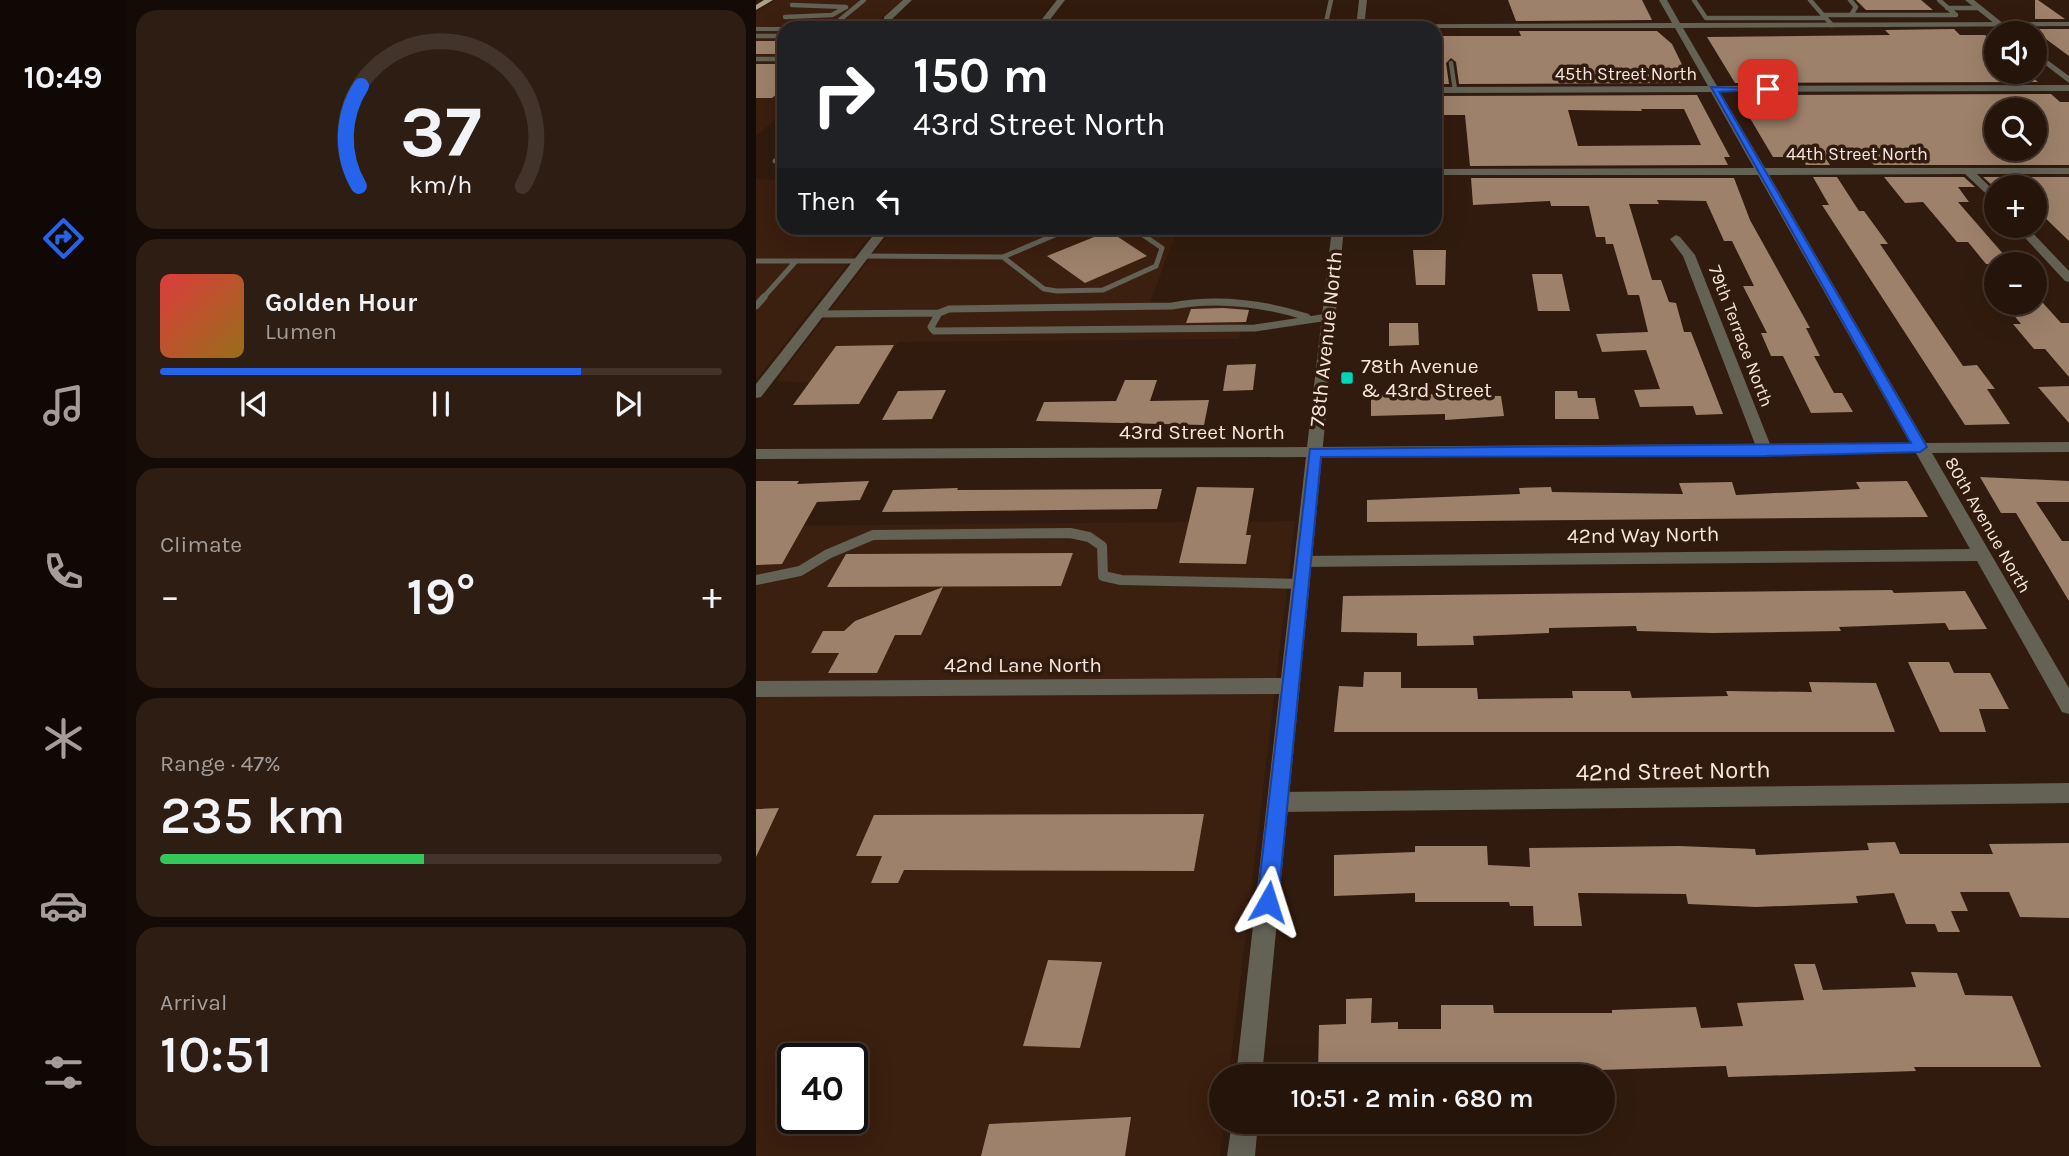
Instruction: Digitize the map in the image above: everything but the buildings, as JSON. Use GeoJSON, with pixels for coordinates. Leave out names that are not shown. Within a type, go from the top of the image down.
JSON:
{"type":"FeatureCollection","features":[{"type":"Feature","properties":{"kind":"main road"},"geometry":{"type":"LineString","coordinates":[[756,8],[769,0]]}},
{"type":"Feature","properties":{"kind":"street"},"geometry":{"type":"LineString","coordinates":[[887,19],[908,0]]}},
{"type":"Feature","properties":{"kind":"street"},"geometry":{"type":"LineString","coordinates":[[1044,21],[1061,0]]}},
{"type":"Feature","properties":{"kind":"street"},"geometry":{"type":"LineString","coordinates":[[1361,21],[1363,0]]}},
{"type":"Feature","properties":{"kind":"street","name":"80th Avenue North"},"geometry":{"type":"LineString","coordinates":[[1663,0],[2068,701]]}},
{"type":"Feature","properties":{"kind":"street"},"geometry":{"type":"LineString","coordinates":[[1969,0],[1995,21]]}},
{"type":"Feature","properties":{"kind":"street"},"geometry":{"type":"LineString","coordinates":[[1442,27],[1678,26],[1708,22],[1799,22],[1827,19],[1984,24]]}},
{"type":"Feature","properties":{"kind":"street"},"geometry":{"type":"LineString","coordinates":[[2047,24],[2069,24]]}},
{"type":"Feature","properties":{"kind":"street"},"geometry":{"type":"LineString","coordinates":[[756,29],[777,29]]}},
{"type":"Feature","properties":{"kind":"street"},"geometry":{"type":"LineString","coordinates":[[2047,63],[2069,80]]}},
{"type":"Feature","properties":{"kind":"street","name":"45th Street North"},"geometry":{"type":"LineString","coordinates":[[1442,90],[2069,88]]}},
{"type":"Feature","properties":{"kind":"street","name":"44th Street North"},"geometry":{"type":"LineString","coordinates":[[1442,172],[2069,171]]}},
{"type":"Feature","properties":{"kind":"street"},"geometry":{"type":"LineString","coordinates":[[1969,172],[1984,188]]}},
{"type":"Feature","properties":{"kind":"street"},"geometry":{"type":"LineString","coordinates":[[756,394],[880,235]]}},
{"type":"Feature","properties":{"kind":"street","name":"78th Avenue North"},"geometry":{"type":"LineString","coordinates":[[1250,1064],[1337,235]]}},
{"type":"Feature","properties":{"kind":"street"},"geometry":{"type":"LineString","coordinates":[[2031,238],[2069,278]]}},
{"type":"Feature","properties":{"kind":"street","name":"79th Terrace North"},"geometry":{"type":"LineString","coordinates":[[1676,239],[1689,255],[1765,451]]}},
{"type":"Feature","properties":{"kind":"street","name":"43rd Street North"},"geometry":{"type":"LineString","coordinates":[[756,453],[1765,451],[2069,447]]}},
{"type":"Feature","properties":{"kind":"street","name":"42nd Way North"},"geometry":{"type":"LineString","coordinates":[[1303,562],[1983,555]]}},
{"type":"Feature","properties":{"kind":"street","name":"42nd Lane North"},"geometry":{"type":"LineString","coordinates":[[756,689],[1290,686]]}},
{"type":"Feature","properties":{"kind":"street","name":"42nd Street North"},"geometry":{"type":"LineString","coordinates":[[1278,802],[2069,793]]}},
{"type":"Feature","properties":{"kind":"street"},"geometry":{"type":"LineString","coordinates":[[1241,1156],[1244,1134]]}},
{"type":"Feature","properties":{"kind":"lane"},"geometry":{"type":"LineString","coordinates":[[776,17],[799,0]]}},
{"type":"Feature","properties":{"kind":"lane"},"geometry":{"type":"LineString","coordinates":[[838,21],[864,0]]}},
{"type":"Feature","properties":{"kind":"lane"},"geometry":{"type":"LineString","coordinates":[[1326,21],[1331,0]]}},
{"type":"Feature","properties":{"kind":"lane"},"geometry":{"type":"LineString","coordinates":[[1695,0],[1708,22]]}},
{"type":"Feature","properties":{"kind":"lane"},"geometry":{"type":"LineString","coordinates":[[1810,0],[1827,19],[1851,15],[1956,15],[1938,0]]}},
{"type":"Feature","properties":{"kind":"lane"},"geometry":{"type":"LineString","coordinates":[[1850,0],[1856,7],[1851,15]]}},
{"type":"Feature","properties":{"kind":"lane"},"geometry":{"type":"LineString","coordinates":[[785,17],[832,15],[846,7],[792,5]]}},
{"type":"Feature","properties":{"kind":"lane"},"geometry":{"type":"LineString","coordinates":[[1947,8],[1979,8]]}},
{"type":"Feature","properties":{"kind":"lane"},"geometry":{"type":"LineString","coordinates":[[776,17],[843,17]]}},
{"type":"Feature","properties":{"kind":"lane"},"geometry":{"type":"LineString","coordinates":[[756,36],[777,36]]}},
{"type":"Feature","properties":{"kind":"lane"},"geometry":{"type":"LineString","coordinates":[[756,59],[777,59]]}},
{"type":"Feature","properties":{"kind":"lane"},"geometry":{"type":"LineString","coordinates":[[1451,63],[1455,90]]}},
{"type":"Feature","properties":{"kind":"lane"},"geometry":{"type":"LineString","coordinates":[[756,261],[1003,257],[1055,235]]}},
{"type":"Feature","properties":{"kind":"lane"},"geometry":{"type":"LineString","coordinates":[[1003,257],[1044,289],[1103,290],[1156,266],[1162,248],[1143,235]]}},
{"type":"Feature","properties":{"kind":"lane"},"geometry":{"type":"LineString","coordinates":[[756,306],[796,261]]}},
{"type":"Feature","properties":{"kind":"lane"},"geometry":{"type":"LineString","coordinates":[[818,314],[939,313],[964,308],[1172,306],[1198,302],[1249,302],[1307,317],[1328,317]]}},
{"type":"Feature","properties":{"kind":"lane"},"geometry":{"type":"LineString","coordinates":[[939,313],[931,327],[934,331],[1255,328],[1280,326],[1307,317]]}},
{"type":"Feature","properties":{"kind":"lane"},"geometry":{"type":"LineString","coordinates":[[756,580],[800,571],[828,554],[873,535],[1070,533],[1089,537],[1102,546],[1103,576],[1121,580],[1301,584]]}},
{"type":"Feature","properties":{"kind":"shaded area"},"geometry":{"type":"Polygon","coordinates":[[[775,0],[902,0],[879,20],[885,21],[777,21],[777,27],[756,27],[756,12],[775,0]]]}},
{"type":"Feature","properties":{"kind":"shaded area"},"geometry":{"type":"Polygon","coordinates":[[[777,30],[777,118],[756,136],[756,31],[777,30]]]}},
{"type":"Feature","properties":{"kind":"shaded area"},"geometry":{"type":"Polygon","coordinates":[[[756,179],[777,180],[777,235],[870,235],[756,380],[756,179]]]}},
{"type":"Feature","properties":{"kind":"shaded area"},"geometry":{"type":"Polygon","coordinates":[[[888,235],[1175,235],[1150,303],[1246,302],[1239,339],[898,342],[870,386],[776,381],[888,235]]]}},
{"type":"Feature","properties":{"kind":"shaded area"},"geometry":{"type":"Polygon","coordinates":[[[1295,521],[1230,1064],[1209,1064],[1209,1134],[1223,1134],[1220,1156],[756,1156],[756,526],[1295,521]]]}},
{"type":"Feature","properties":{"kind":"place","name":"78th Avenue & 43rd Street"},"geometry":{"type":"Point","coordinates":[1347,378]}},
{"type":"Feature","properties":{"kind":"route"},"geometry":{"type":"LineString","coordinates":[[1268,902],[1315,452],[1765,451],[1920,447],[1714,89],[1768,89]]}}]}
